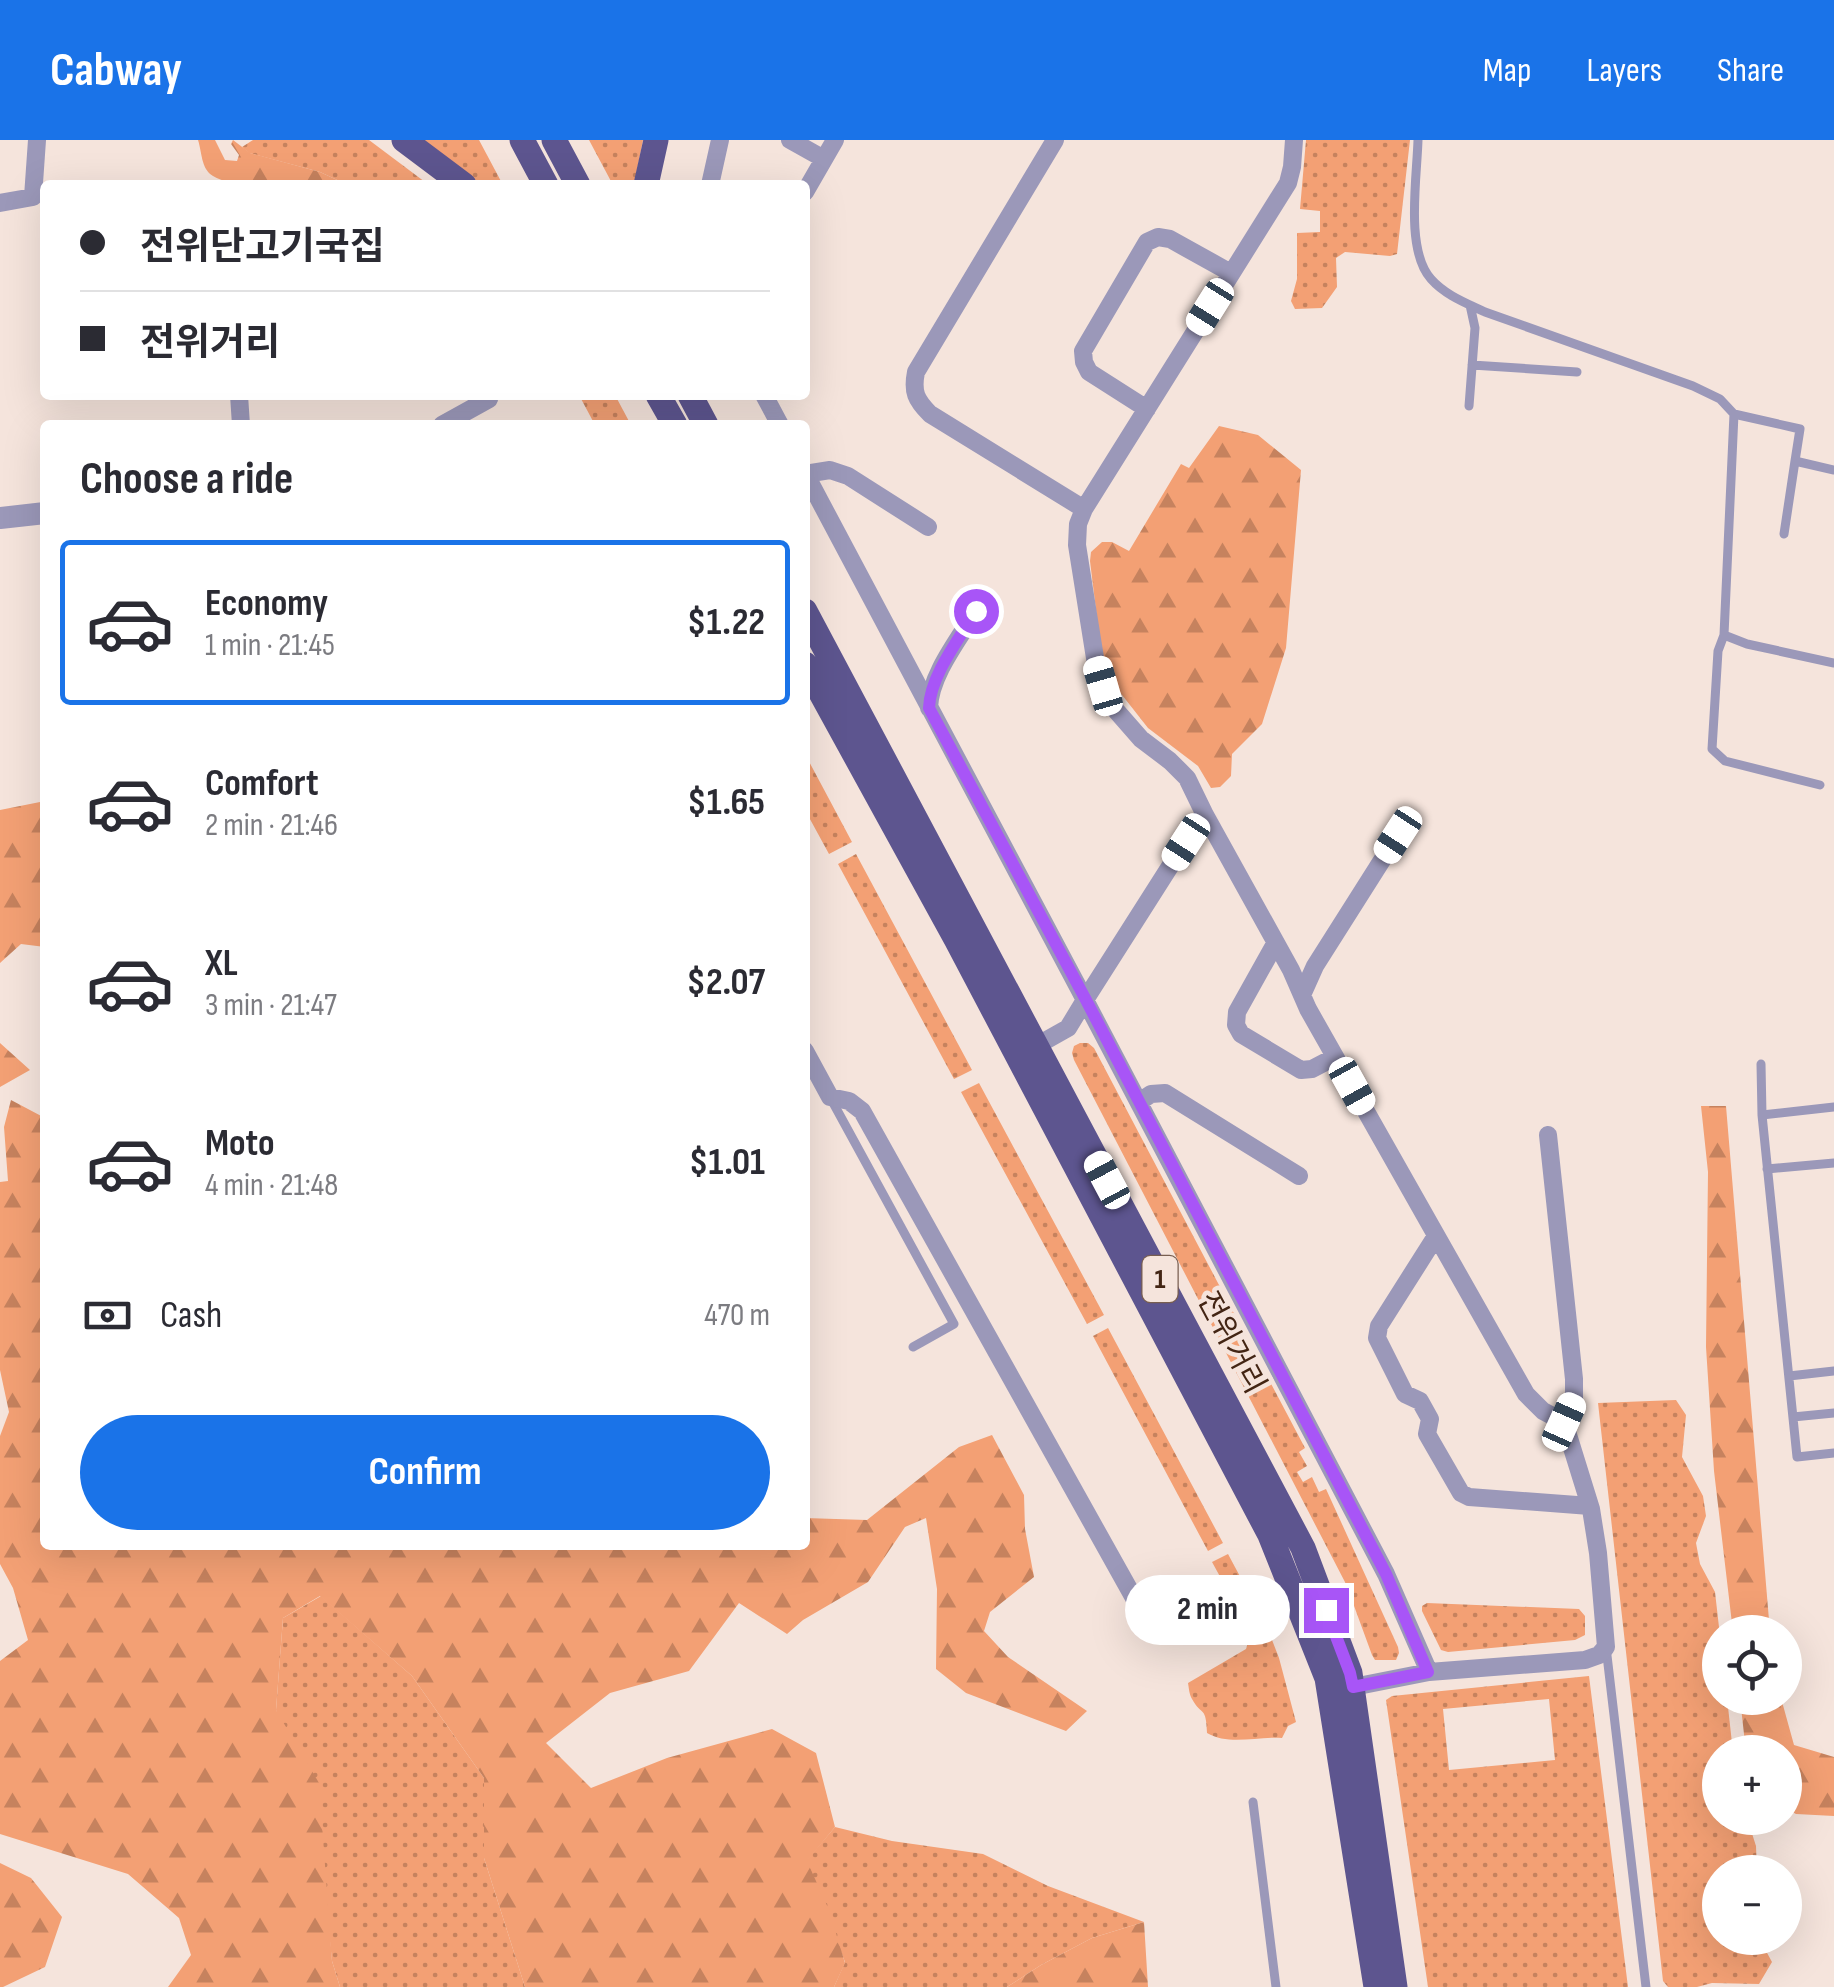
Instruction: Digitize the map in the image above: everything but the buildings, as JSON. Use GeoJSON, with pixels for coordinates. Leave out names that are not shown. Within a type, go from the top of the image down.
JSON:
{"type":"FeatureCollection","features":[{"type":"Feature","properties":{"kind":"main road"},"geometry":{"type":"LineString","coordinates":[[404,140],[457,180]]}},
{"type":"Feature","properties":{"kind":"main road"},"geometry":{"type":"LineString","coordinates":[[522,140],[543,180]]}},
{"type":"Feature","properties":{"kind":"main road"},"geometry":{"type":"LineString","coordinates":[[554,140],[575,180]]}},
{"type":"Feature","properties":{"kind":"main road"},"geometry":{"type":"LineString","coordinates":[[647,180],[656,140]]}},
{"type":"Feature","properties":{"kind":"main road","name":"전위거리"},"geometry":{"type":"LineString","coordinates":[[810,620],[1303,1548],[1353,1687],[1395,1987]]}},
{"type":"Feature","properties":{"kind":"main road","name":"전위거리"},"geometry":{"type":"LineString","coordinates":[[810,673],[956,939],[1270,1535],[1328,1678],[1376,1987]]}},
{"type":"Feature","properties":{"kind":"street"},"geometry":{"type":"LineString","coordinates":[[0,203],[39,197],[37,140]]}},
{"type":"Feature","properties":{"kind":"street"},"geometry":{"type":"LineString","coordinates":[[711,180],[720,140]]}},
{"type":"Feature","properties":{"kind":"street"},"geometry":{"type":"LineString","coordinates":[[790,140],[824,160]]}},
{"type":"Feature","properties":{"kind":"street"},"geometry":{"type":"LineString","coordinates":[[810,184],[835,140]]}},
{"type":"Feature","properties":{"kind":"street"},"geometry":{"type":"LineString","coordinates":[[1055,140],[916,372],[913,388],[918,402],[930,414],[1084,509]]}},
{"type":"Feature","properties":{"kind":"street"},"geometry":{"type":"LineString","coordinates":[[1294,140],[1288,183],[1078,524],[1095,658],[1113,706],[1141,739],[1170,760],[1186,778],[1335,1056],[1526,1394],[1543,1411],[1564,1422]]}},
{"type":"Feature","properties":{"kind":"street"},"geometry":{"type":"LineString","coordinates":[[1146,409],[1089,372],[1084,362],[1084,351],[1146,242],[1170,238],[1231,274]]}},
{"type":"Feature","properties":{"kind":"street"},"geometry":{"type":"LineString","coordinates":[[451,420],[488,400]]}},
{"type":"Feature","properties":{"kind":"street"},"geometry":{"type":"LineString","coordinates":[[810,472],[830,470],[848,476],[928,528]]}},
{"type":"Feature","properties":{"kind":"street"},"geometry":{"type":"LineString","coordinates":[[810,482],[1386,1574],[1428,1672]]}},
{"type":"Feature","properties":{"kind":"street"},"geometry":{"type":"LineString","coordinates":[[0,518],[40,513]]}},
{"type":"Feature","properties":{"kind":"street"},"geometry":{"type":"LineString","coordinates":[[929,708],[934,682],[976,611]]}},
{"type":"Feature","properties":{"kind":"street"},"geometry":{"type":"LineString","coordinates":[[1036,1046],[1068,1028],[1204,813]]}},
{"type":"Feature","properties":{"kind":"street"},"geometry":{"type":"LineString","coordinates":[[1302,995],[1305,982],[1398,835]]}},
{"type":"Feature","properties":{"kind":"street"},"geometry":{"type":"LineString","coordinates":[[1275,944],[1237,1012],[1236,1024],[1242,1034],[1301,1070],[1312,1069],[1335,1056]]}},
{"type":"Feature","properties":{"kind":"street"},"geometry":{"type":"LineString","coordinates":[[810,1061],[830,1097],[849,1101],[862,1111],[1152,1632]]}},
{"type":"Feature","properties":{"kind":"street"},"geometry":{"type":"LineString","coordinates":[[1139,1102],[1151,1094],[1165,1093],[1298,1176]]}},
{"type":"Feature","properties":{"kind":"street"},"geometry":{"type":"LineString","coordinates":[[1353,1687],[1428,1672],[1585,1660],[1599,1655],[1606,1647],[1590,1506],[1564,1422],[1574,1400],[1574,1379],[1548,1135]]}},
{"type":"Feature","properties":{"kind":"street"},"geometry":{"type":"LineString","coordinates":[[1436,1236],[1378,1326],[1377,1338],[1405,1394],[1420,1401],[1430,1419],[1427,1434],[1461,1493],[1469,1498],[1590,1506]]}},
{"type":"Feature","properties":{"kind":"lane"},"geometry":{"type":"LineString","coordinates":[[1418,140],[1415,234],[1417,255],[1430,278],[1454,298],[1470,305],[1693,386],[1720,399],[1734,414],[1800,429],[1784,534]]}},
{"type":"Feature","properties":{"kind":"lane"},"geometry":{"type":"LineString","coordinates":[[1469,406],[1475,328],[1470,305]]}},
{"type":"Feature","properties":{"kind":"lane"},"geometry":{"type":"LineString","coordinates":[[1472,366],[1577,372]]}},
{"type":"Feature","properties":{"kind":"lane"},"geometry":{"type":"LineString","coordinates":[[1734,414],[1724,635],[1718,651],[1712,749],[1725,762],[1820,785]]}},
{"type":"Feature","properties":{"kind":"lane"},"geometry":{"type":"LineString","coordinates":[[1795,460],[1834,470]]}},
{"type":"Feature","properties":{"kind":"lane"},"geometry":{"type":"LineString","coordinates":[[1724,635],[1747,644],[1834,663]]}},
{"type":"Feature","properties":{"kind":"lane"},"geometry":{"type":"LineString","coordinates":[[1762,1064],[1762,1115],[1797,1457],[1834,1453]]}},
{"type":"Feature","properties":{"kind":"lane"},"geometry":{"type":"LineString","coordinates":[[830,1097],[954,1324],[912,1347]]}},
{"type":"Feature","properties":{"kind":"lane"},"geometry":{"type":"LineString","coordinates":[[1762,1115],[1834,1107]]}},
{"type":"Feature","properties":{"kind":"lane"},"geometry":{"type":"LineString","coordinates":[[1767,1168],[1834,1163]]}},
{"type":"Feature","properties":{"kind":"lane"},"geometry":{"type":"LineString","coordinates":[[1789,1376],[1834,1371]]}},
{"type":"Feature","properties":{"kind":"lane"},"geometry":{"type":"LineString","coordinates":[[1793,1418],[1834,1413]]}},
{"type":"Feature","properties":{"kind":"lane"},"geometry":{"type":"LineString","coordinates":[[1606,1647],[1646,1987]]}},
{"type":"Feature","properties":{"kind":"lane"},"geometry":{"type":"LineString","coordinates":[[1253,1802],[1276,1987]]}},
{"type":"Feature","properties":{"kind":"green space"},"geometry":{"type":"Polygon","coordinates":[[[198,140],[215,140],[225,160],[237,161],[239,155],[231,144],[233,140],[250,153],[337,180],[223,180],[213,176],[202,160],[198,140]]]}},
{"type":"Feature","properties":{"kind":"green space"},"geometry":{"type":"Polygon","coordinates":[[[253,140],[369,140],[422,180],[337,180],[249,153],[242,147],[253,140]]]}},
{"type":"Feature","properties":{"kind":"green space"},"geometry":{"type":"Polygon","coordinates":[[[417,140],[479,140],[500,180],[470,180],[417,140]]]}},
{"type":"Feature","properties":{"kind":"green space"},"geometry":{"type":"Polygon","coordinates":[[[589,140],[643,140],[635,180],[610,180],[589,140]]]}},
{"type":"Feature","properties":{"kind":"green space"},"geometry":{"type":"Polygon","coordinates":[[[1306,140],[1410,140],[1397,254],[1345,252],[1336,258],[1337,287],[1322,308],[1295,309],[1291,301],[1297,279],[1297,233],[1320,232],[1320,211],[1300,209],[1306,140]]]}},
{"type":"Feature","properties":{"kind":"green space"},"geometry":{"type":"Polygon","coordinates":[[[582,400],[618,400],[628,420],[592,420],[582,400]]]}},
{"type":"Feature","properties":{"kind":"green space"},"geometry":{"type":"Polygon","coordinates":[[[1219,426],[1258,435],[1301,470],[1286,648],[1262,724],[1232,754],[1231,776],[1220,787],[1211,788],[1198,766],[1148,728],[1115,686],[1101,651],[1090,561],[1091,552],[1102,542],[1112,542],[1129,551],[1181,464],[1189,468],[1219,426]]]}},
{"type":"Feature","properties":{"kind":"green space"},"geometry":{"type":"Polygon","coordinates":[[[810,763],[852,842],[829,854],[810,819],[810,763]]]}},
{"type":"Feature","properties":{"kind":"green space"},"geometry":{"type":"Polygon","coordinates":[[[40,802],[40,946],[21,944],[0,963],[0,810],[40,802]]]}},
{"type":"Feature","properties":{"kind":"green space"},"geometry":{"type":"Polygon","coordinates":[[[856,854],[972,1070],[954,1079],[838,864],[856,854]]]}},
{"type":"Feature","properties":{"kind":"green space"},"geometry":{"type":"Polygon","coordinates":[[[0,1043],[30,1070],[0,1087],[0,1043]]]}},
{"type":"Feature","properties":{"kind":"green space"},"geometry":{"type":"Polygon","coordinates":[[[1080,1043],[1094,1048],[1305,1448],[1299,1452],[1307,1466],[1297,1472],[1303,1482],[1312,1477],[1319,1492],[1326,1489],[1398,1647],[1396,1660],[1375,1660],[1372,1655],[1346,1584],[1074,1060],[1074,1046],[1080,1043]]]}},
{"type":"Feature","properties":{"kind":"green space"},"geometry":{"type":"Polygon","coordinates":[[[979,1083],[1104,1315],[1087,1324],[961,1092],[979,1083]]]}},
{"type":"Feature","properties":{"kind":"green space"},"geometry":{"type":"Polygon","coordinates":[[[11,1100],[40,1115],[40,1550],[810,1550],[810,1518],[867,1520],[959,1447],[992,1435],[1024,1495],[1025,1529],[1034,1577],[990,1612],[984,1631],[1008,1657],[1087,1711],[1066,1731],[966,1693],[936,1669],[937,1589],[926,1518],[905,1527],[868,1582],[803,1620],[787,1634],[739,1603],[689,1671],[610,1693],[546,1743],[591,1788],[667,1758],[772,1729],[816,1753],[835,1827],[807,1861],[829,1910],[845,1963],[834,1987],[525,1987],[484,1858],[484,1778],[412,1676],[320,1596],[283,1618],[276,1710],[319,1783],[332,1961],[340,1987],[168,1987],[191,1955],[179,1918],[128,1874],[0,1834],[0,1661],[28,1640],[13,1588],[0,1564],[0,1436],[9,1412],[0,1370],[0,1182],[8,1181],[4,1127],[11,1100]]]}},
{"type":"Feature","properties":{"kind":"green space"},"geometry":{"type":"Polygon","coordinates":[[[1701,1106],[1726,1106],[1769,1615],[1731,1615],[1714,1471],[1706,1347],[1708,1172],[1701,1106]]]}},
{"type":"Feature","properties":{"kind":"green space"},"geometry":{"type":"Polygon","coordinates":[[[1108,1328],[1223,1543],[1208,1551],[1093,1336],[1108,1328]]]}},
{"type":"Feature","properties":{"kind":"green space"},"geometry":{"type":"Polygon","coordinates":[[[1676,1400],[1686,1415],[1682,1457],[1703,1496],[1706,1516],[1696,1543],[1700,1564],[1715,1592],[1718,1615],[1702,1615],[1702,1715],[1729,1715],[1731,1735],[1702,1735],[1702,1835],[1752,1835],[1756,1855],[1702,1855],[1702,1955],[1768,1955],[1772,1962],[1759,1984],[1668,1987],[1663,1981],[1598,1403],[1676,1400]]]}},
{"type":"Feature","properties":{"kind":"green space"},"geometry":{"type":"Polygon","coordinates":[[[1228,1554],[1279,1658],[1296,1722],[1288,1726],[1282,1738],[1234,1740],[1207,1733],[1204,1715],[1190,1695],[1188,1683],[1246,1649],[1251,1633],[1212,1562],[1228,1554]]]}},
{"type":"Feature","properties":{"kind":"green space"},"geometry":{"type":"Polygon","coordinates":[[[321,1596],[412,1676],[484,1778],[484,1858],[525,1987],[340,1987],[332,1961],[325,1892],[276,1710],[283,1618],[321,1596]]]}},
{"type":"Feature","properties":{"kind":"green space"},"geometry":{"type":"Polygon","coordinates":[[[1427,1603],[1579,1609],[1585,1616],[1585,1635],[1575,1640],[1448,1652],[1441,1650],[1422,1611],[1427,1603]]]}},
{"type":"Feature","properties":{"kind":"green space"},"geometry":{"type":"Polygon","coordinates":[[[1589,1676],[1628,1987],[1428,1987],[1386,1700],[1392,1696],[1589,1676]],[[1549,1699],[1443,1709],[1449,1770],[1555,1760],[1549,1699]]]}},
{"type":"Feature","properties":{"kind":"green space"},"geometry":{"type":"Polygon","coordinates":[[[1742,1715],[1786,1715],[1791,1735],[1744,1735],[1742,1715]]]}},
{"type":"Feature","properties":{"kind":"green space"},"geometry":{"type":"Polygon","coordinates":[[[1802,1747],[1834,1757],[1834,1816],[1802,1814],[1802,1747]]]}},
{"type":"Feature","properties":{"kind":"green space"},"geometry":{"type":"Polygon","coordinates":[[[835,1827],[892,1841],[983,1854],[1048,1886],[1144,1922],[1092,1938],[1007,1987],[834,1987],[845,1962],[806,1861],[835,1827]]]}},
{"type":"Feature","properties":{"kind":"green space"},"geometry":{"type":"Polygon","coordinates":[[[0,1863],[31,1878],[62,1917],[45,1967],[3,1987],[0,1987],[0,1863]]]}},
{"type":"Feature","properties":{"kind":"green space"},"geometry":{"type":"Polygon","coordinates":[[[1144,1922],[1148,1987],[1007,1987],[1092,1938],[1144,1922]]]}},
{"type":"Feature","properties":{"kind":"route"},"geometry":{"type":"LineString","coordinates":[[976,611],[934,682],[929,708],[1386,1574],[1428,1672],[1353,1687],[1326,1610]]}}]}
